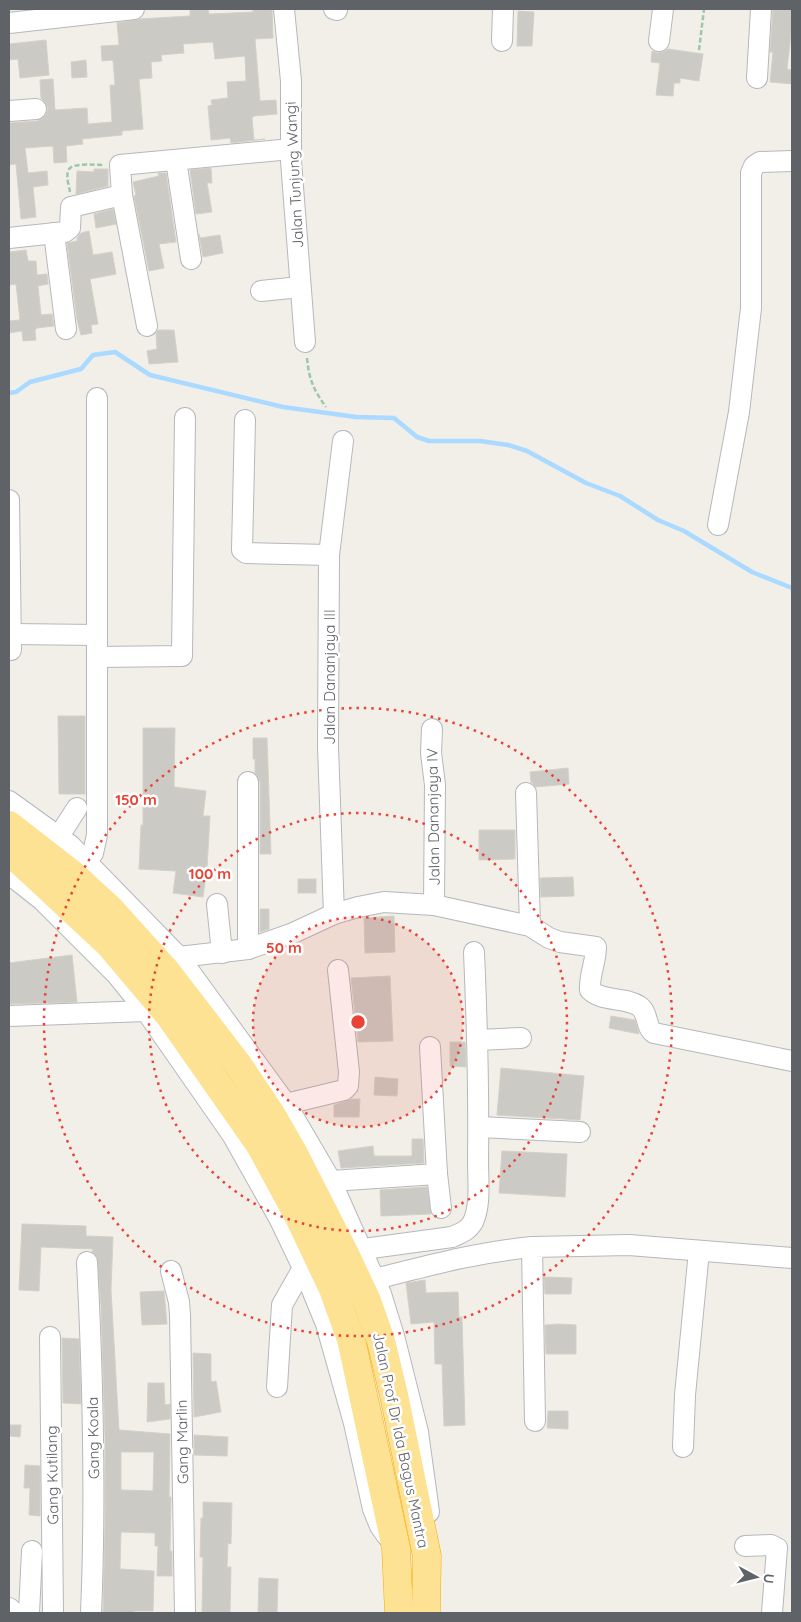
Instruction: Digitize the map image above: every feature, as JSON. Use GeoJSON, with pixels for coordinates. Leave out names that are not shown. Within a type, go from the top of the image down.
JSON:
{"type":"FeatureCollection","features":[{"type":"Feature","properties":{"kind":"highway","name":"Jalan Prof Dr Ida Bagus Mantra"},"geometry":{"type":"LineString","coordinates":[[9,825],[64,867],[109,908],[166,971],[239,1066],[271,1114],[353,1250],[367,1301],[381,1341],[396,1404],[426,1556],[406,1613]]}},
{"type":"Feature","properties":{"kind":"highway","name":"Jalan Prof Dr Ida Bagus Mantra"},"geometry":{"type":"LineString","coordinates":[[9,853],[64,867],[109,944],[169,1015],[260,1145],[274,1192],[298,1215],[333,1289],[351,1340],[396,1548],[406,1613]]}},
{"type":"Feature","properties":{"kind":"street"},"geometry":{"type":"LineString","coordinates":[[9,23],[70,12],[134,9]]}},
{"type":"Feature","properties":{"kind":"street","name":"Jalan Tunjung Wangi"},"geometry":{"type":"LineString","coordinates":[[284,9],[291,81],[291,150],[305,342]]}},
{"type":"Feature","properties":{"kind":"street"},"geometry":{"type":"LineString","coordinates":[[502,9],[502,41]]}},
{"type":"Feature","properties":{"kind":"street"},"geometry":{"type":"LineString","coordinates":[[659,41],[663,9]]}},
{"type":"Feature","properties":{"kind":"street"},"geometry":{"type":"LineString","coordinates":[[757,78],[761,9]]}},
{"type":"Feature","properties":{"kind":"street"},"geometry":{"type":"LineString","coordinates":[[9,111],[36,109]]}},
{"type":"Feature","properties":{"kind":"street"},"geometry":{"type":"LineString","coordinates":[[147,326],[122,195],[120,165],[291,150]]}},
{"type":"Feature","properties":{"kind":"street"},"geometry":{"type":"LineString","coordinates":[[176,160],[191,259]]}},
{"type":"Feature","properties":{"kind":"street"},"geometry":{"type":"LineString","coordinates":[[718,525],[739,412],[751,308],[751,173],[754,166],[760,162],[792,161]]}},
{"type":"Feature","properties":{"kind":"street"},"geometry":{"type":"LineString","coordinates":[[9,238],[65,232],[70,228],[71,207],[122,195]]}},
{"type":"Feature","properties":{"kind":"street"},"geometry":{"type":"LineString","coordinates":[[54,233],[66,329]]}},
{"type":"Feature","properties":{"kind":"street"},"geometry":{"type":"LineString","coordinates":[[261,291],[300,287]]}},
{"type":"Feature","properties":{"kind":"street"},"geometry":{"type":"LineString","coordinates":[[9,874],[64,867],[93,853],[97,835],[97,398]]}},
{"type":"Feature","properties":{"kind":"street"},"geometry":{"type":"LineString","coordinates":[[97,657],[182,656],[185,418]]}},
{"type":"Feature","properties":{"kind":"street"},"geometry":{"type":"LineString","coordinates":[[244,420],[242,550],[246,553],[329,555]]}},
{"type":"Feature","properties":{"kind":"street","name":"Jalan Dananjaya III"},"geometry":{"type":"LineString","coordinates":[[334,914],[328,747],[329,555],[343,441]]}},
{"type":"Feature","properties":{"kind":"street"},"geometry":{"type":"LineString","coordinates":[[9,500],[11,642],[97,635]]}},
{"type":"Feature","properties":{"kind":"street","name":"Jalan Dananjaya IV"},"geometry":{"type":"LineString","coordinates":[[432,729],[431,753],[435,785],[434,905]]}},
{"type":"Feature","properties":{"kind":"street"},"geometry":{"type":"LineString","coordinates":[[248,782],[248,949]]}},
{"type":"Feature","properties":{"kind":"street"},"geometry":{"type":"LineString","coordinates":[[526,793],[530,926]]}},
{"type":"Feature","properties":{"kind":"street"},"geometry":{"type":"LineString","coordinates":[[9,801],[64,867],[179,957],[286,1104],[331,1182],[353,1250],[375,1279],[394,1336],[418,1432],[426,1482],[430,1525],[426,1556]]}},
{"type":"Feature","properties":{"kind":"street"},"geometry":{"type":"LineString","coordinates":[[77,808],[64,867],[118,975],[146,1011],[274,1192],[326,1324],[354,1423],[373,1509],[380,1526],[396,1548]]}},
{"type":"Feature","properties":{"kind":"street"},"geometry":{"type":"LineString","coordinates":[[179,957],[248,949],[291,934],[334,914],[358,906],[384,902],[434,905],[530,926],[549,938],[560,942],[596,947],[596,958],[589,978],[590,990],[601,996],[638,1006],[643,1010],[650,1030],[654,1033],[792,1061]]}},
{"type":"Feature","properties":{"kind":"street"},"geometry":{"type":"LineString","coordinates":[[218,904],[222,952]]}},
{"type":"Feature","properties":{"kind":"street"},"geometry":{"type":"LineString","coordinates":[[353,1250],[452,1237],[465,1232],[473,1222],[476,1206],[479,1128],[474,952]]}},
{"type":"Feature","properties":{"kind":"street"},"geometry":{"type":"LineString","coordinates":[[286,1104],[344,1090],[348,1086],[338,970]]}},
{"type":"Feature","properties":{"kind":"street"},"geometry":{"type":"LineString","coordinates":[[9,1016],[146,1011]]}},
{"type":"Feature","properties":{"kind":"street"},"geometry":{"type":"LineString","coordinates":[[478,1040],[521,1038]]}},
{"type":"Feature","properties":{"kind":"street"},"geometry":{"type":"LineString","coordinates":[[430,1047],[437,1174],[441,1208]]}},
{"type":"Feature","properties":{"kind":"street"},"geometry":{"type":"LineString","coordinates":[[479,1128],[580,1132]]}},
{"type":"Feature","properties":{"kind":"street"},"geometry":{"type":"LineString","coordinates":[[331,1182],[437,1174]]}},
{"type":"Feature","properties":{"kind":"street"},"geometry":{"type":"LineString","coordinates":[[375,1279],[498,1250],[532,1247],[629,1245],[792,1258]]}},
{"type":"Feature","properties":{"kind":"street"},"geometry":{"type":"LineString","coordinates":[[532,1247],[535,1421]]}},
{"type":"Feature","properties":{"kind":"street"},"geometry":{"type":"LineString","coordinates":[[683,1447],[685,1395],[698,1251]]}},
{"type":"Feature","properties":{"kind":"street","name":"Gang Koala"},"geometry":{"type":"LineString","coordinates":[[87,1262],[94,1413],[94,1558],[91,1613]]}},
{"type":"Feature","properties":{"kind":"street"},"geometry":{"type":"LineString","coordinates":[[278,1387],[282,1305],[303,1268]]}},
{"type":"Feature","properties":{"kind":"street","name":"Gang Marlin"},"geometry":{"type":"LineString","coordinates":[[170,1271],[179,1302],[180,1315],[185,1613]]}},
{"type":"Feature","properties":{"kind":"street","name":"Gang Kutilang"},"geometry":{"type":"LineString","coordinates":[[50,1336],[53,1613]]}},
{"type":"Feature","properties":{"kind":"street"},"geometry":{"type":"LineString","coordinates":[[746,1546],[772,1545],[777,1548],[772,1613]]}},
{"type":"Feature","properties":{"kind":"street"},"geometry":{"type":"LineString","coordinates":[[29,1613],[32,1552]]}},
{"type":"Feature","properties":{"kind":"street"},"geometry":{"type":"LineString","coordinates":[[9,1608],[15,1613]]}},
{"type":"Feature","properties":{"kind":"path"},"geometry":{"type":"LineString","coordinates":[[699,50],[704,9]]}},
{"type":"Feature","properties":{"kind":"path"},"geometry":{"type":"LineString","coordinates":[[71,207],[68,171],[70,167],[74,165],[120,165]]}},
{"type":"Feature","properties":{"kind":"path"},"geometry":{"type":"LineString","coordinates":[[305,342],[311,383],[326,407]]}},
{"type":"Feature","properties":{"kind":"building"},"geometry":{"type":"Polygon","coordinates":[[[190,9],[208,9],[209,14],[253,12],[253,9],[272,9],[273,38],[255,39],[260,101],[276,100],[277,114],[254,116],[252,118],[254,140],[265,139],[231,143],[230,138],[211,140],[208,106],[212,105],[211,100],[228,98],[227,82],[246,81],[245,56],[215,59],[213,42],[183,44],[184,53],[161,55],[162,61],[151,62],[152,78],[139,79],[143,129],[122,131],[122,135],[82,139],[83,144],[66,146],[67,162],[54,163],[53,146],[25,148],[28,173],[47,171],[48,185],[33,187],[36,217],[21,219],[16,164],[9,165],[9,123],[37,121],[46,115],[48,108],[41,98],[40,80],[53,79],[55,110],[87,108],[88,124],[112,122],[110,85],[115,85],[113,60],[102,61],[101,46],[119,45],[117,23],[139,19],[190,16],[190,9]]]}},
{"type":"Feature","properties":{"kind":"building"},"geometry":{"type":"Polygon","coordinates":[[[773,9],[792,9],[787,69],[792,70],[792,84],[770,82],[773,52],[770,52],[773,9]]]}},
{"type":"Feature","properties":{"kind":"building"},"geometry":{"type":"Polygon","coordinates":[[[518,11],[534,12],[532,46],[517,46],[518,11]]]}},
{"type":"Feature","properties":{"kind":"building"},"geometry":{"type":"Polygon","coordinates":[[[46,40],[49,75],[20,78],[18,59],[9,60],[9,44],[46,40]]]}},
{"type":"Feature","properties":{"kind":"building"},"geometry":{"type":"Polygon","coordinates":[[[668,49],[703,54],[699,81],[680,78],[680,83],[674,83],[673,96],[656,95],[660,63],[651,62],[652,51],[658,53],[668,49]]]}},
{"type":"Feature","properties":{"kind":"building"},"geometry":{"type":"Polygon","coordinates":[[[86,60],[87,77],[72,78],[71,62],[86,60]]]}},
{"type":"Feature","properties":{"kind":"building"},"geometry":{"type":"Polygon","coordinates":[[[211,168],[212,183],[207,183],[212,212],[196,214],[190,170],[211,168]]]}},
{"type":"Feature","properties":{"kind":"building"},"geometry":{"type":"Polygon","coordinates":[[[94,169],[108,169],[108,186],[76,194],[77,171],[94,172],[94,169]]]}},
{"type":"Feature","properties":{"kind":"building"},"geometry":{"type":"Polygon","coordinates":[[[158,173],[166,173],[176,242],[159,244],[164,268],[149,271],[133,182],[159,176],[158,173]]]}},
{"type":"Feature","properties":{"kind":"building"},"geometry":{"type":"Polygon","coordinates":[[[113,209],[116,224],[96,228],[94,214],[113,209]]]}},
{"type":"Feature","properties":{"kind":"building"},"geometry":{"type":"Polygon","coordinates":[[[89,231],[93,255],[112,252],[116,274],[90,279],[98,324],[91,325],[92,333],[81,335],[77,320],[67,243],[77,241],[81,233],[89,231]]]}},
{"type":"Feature","properties":{"kind":"building"},"geometry":{"type":"Polygon","coordinates":[[[199,234],[200,238],[220,235],[223,253],[203,257],[199,234]]]}},
{"type":"Feature","properties":{"kind":"building"},"geometry":{"type":"Polygon","coordinates":[[[26,250],[28,261],[36,261],[37,275],[47,274],[48,284],[38,286],[41,315],[52,314],[54,326],[37,328],[35,330],[36,340],[23,341],[22,331],[9,333],[9,321],[20,320],[16,284],[9,285],[9,252],[26,250]]]}},
{"type":"Feature","properties":{"kind":"building"},"geometry":{"type":"Polygon","coordinates":[[[158,330],[174,330],[178,362],[149,364],[147,351],[157,349],[156,333],[158,330]]]}},
{"type":"Feature","properties":{"kind":"building"},"geometry":{"type":"Polygon","coordinates":[[[58,716],[85,716],[85,794],[59,794],[58,716]]]}},
{"type":"Feature","properties":{"kind":"building"},"geometry":{"type":"Polygon","coordinates":[[[143,728],[175,728],[174,787],[206,791],[203,816],[210,816],[203,897],[173,893],[176,871],[139,869],[141,825],[143,825],[143,728]]]}},
{"type":"Feature","properties":{"kind":"building"},"geometry":{"type":"Polygon","coordinates":[[[253,738],[267,738],[271,854],[260,854],[260,782],[255,773],[253,738]]]}},
{"type":"Feature","properties":{"kind":"building"},"geometry":{"type":"Polygon","coordinates":[[[568,768],[569,784],[536,787],[531,782],[530,772],[568,768]]]}},
{"type":"Feature","properties":{"kind":"building"},"geometry":{"type":"Polygon","coordinates":[[[479,830],[515,830],[515,859],[479,860],[479,830]]]}},
{"type":"Feature","properties":{"kind":"building"},"geometry":{"type":"Polygon","coordinates":[[[573,877],[574,896],[541,897],[540,878],[573,877]]]}},
{"type":"Feature","properties":{"kind":"building"},"geometry":{"type":"Polygon","coordinates":[[[298,879],[316,879],[316,893],[298,893],[298,879]]]}},
{"type":"Feature","properties":{"kind":"building"},"geometry":{"type":"Polygon","coordinates":[[[260,909],[269,909],[269,929],[260,932],[260,909]]]}},
{"type":"Feature","properties":{"kind":"building"},"geometry":{"type":"Polygon","coordinates":[[[394,916],[395,952],[365,953],[364,918],[394,916]]]}},
{"type":"Feature","properties":{"kind":"building"},"geometry":{"type":"Polygon","coordinates":[[[72,955],[77,1002],[9,1004],[9,963],[72,955]]]}},
{"type":"Feature","properties":{"kind":"building"},"geometry":{"type":"Polygon","coordinates":[[[390,976],[393,1041],[358,1042],[351,978],[390,976]]]}},
{"type":"Feature","properties":{"kind":"building"},"geometry":{"type":"Polygon","coordinates":[[[611,1016],[635,1020],[639,1034],[609,1028],[611,1016]]]}},
{"type":"Feature","properties":{"kind":"building"},"geometry":{"type":"Polygon","coordinates":[[[450,1042],[465,1042],[466,1067],[450,1066],[450,1042]]]}},
{"type":"Feature","properties":{"kind":"building"},"geometry":{"type":"Polygon","coordinates":[[[501,1068],[584,1076],[580,1120],[497,1115],[501,1068]]]}},
{"type":"Feature","properties":{"kind":"building"},"geometry":{"type":"Polygon","coordinates":[[[375,1077],[398,1079],[397,1096],[374,1095],[375,1077]]]}},
{"type":"Feature","properties":{"kind":"building"},"geometry":{"type":"Polygon","coordinates":[[[352,1099],[360,1099],[359,1117],[334,1117],[334,1105],[352,1099]]]}},
{"type":"Feature","properties":{"kind":"building"},"geometry":{"type":"Polygon","coordinates":[[[412,1139],[423,1139],[424,1163],[341,1168],[338,1151],[373,1146],[374,1156],[412,1156],[412,1139]]]}},
{"type":"Feature","properties":{"kind":"building"},"geometry":{"type":"Polygon","coordinates":[[[502,1151],[567,1154],[565,1197],[499,1193],[502,1151]]]}},
{"type":"Feature","properties":{"kind":"building"},"geometry":{"type":"Polygon","coordinates":[[[427,1187],[431,1214],[381,1216],[380,1190],[427,1187]]]}},
{"type":"Feature","properties":{"kind":"building"},"geometry":{"type":"Polygon","coordinates":[[[22,1224],[86,1226],[86,1236],[113,1237],[111,1290],[119,1430],[170,1434],[169,1497],[171,1497],[170,1551],[172,1551],[172,1576],[157,1576],[158,1546],[155,1546],[155,1533],[121,1532],[120,1569],[154,1571],[153,1611],[103,1613],[105,1437],[101,1305],[97,1256],[92,1252],[93,1249],[41,1247],[39,1291],[19,1290],[22,1224]],[[121,1452],[121,1490],[153,1491],[154,1452],[121,1452]]]}},
{"type":"Feature","properties":{"kind":"building"},"geometry":{"type":"Polygon","coordinates":[[[544,1277],[572,1278],[571,1294],[545,1294],[544,1277]]]}},
{"type":"Feature","properties":{"kind":"building"},"geometry":{"type":"Polygon","coordinates":[[[425,1280],[426,1293],[458,1292],[459,1317],[462,1317],[465,1425],[444,1426],[442,1364],[435,1364],[434,1322],[411,1324],[406,1283],[425,1280]]]}},
{"type":"Feature","properties":{"kind":"building"},"geometry":{"type":"Polygon","coordinates":[[[164,1291],[167,1324],[142,1325],[140,1292],[164,1291]]]}},
{"type":"Feature","properties":{"kind":"building"},"geometry":{"type":"Polygon","coordinates":[[[545,1325],[576,1325],[576,1354],[546,1354],[545,1325]]]}},
{"type":"Feature","properties":{"kind":"building"},"geometry":{"type":"Polygon","coordinates":[[[62,1338],[79,1339],[81,1404],[63,1403],[62,1338]]]}},
{"type":"Feature","properties":{"kind":"building"},"geometry":{"type":"Polygon","coordinates":[[[193,1353],[211,1354],[211,1382],[216,1381],[221,1412],[194,1417],[193,1353]]]}},
{"type":"Feature","properties":{"kind":"building"},"geometry":{"type":"Polygon","coordinates":[[[148,1383],[164,1383],[165,1405],[170,1404],[170,1419],[147,1422],[148,1383]]]}},
{"type":"Feature","properties":{"kind":"building"},"geometry":{"type":"Polygon","coordinates":[[[548,1411],[568,1411],[568,1429],[547,1428],[548,1411]]]}},
{"type":"Feature","properties":{"kind":"building"},"geometry":{"type":"Polygon","coordinates":[[[9,1425],[21,1425],[20,1437],[9,1436],[9,1425]]]}},
{"type":"Feature","properties":{"kind":"building"},"geometry":{"type":"Polygon","coordinates":[[[194,1435],[228,1437],[227,1456],[194,1455],[194,1435]]]}},
{"type":"Feature","properties":{"kind":"building"},"geometry":{"type":"Polygon","coordinates":[[[25,1465],[40,1466],[40,1516],[29,1515],[30,1488],[24,1488],[25,1465]]]}},
{"type":"Feature","properties":{"kind":"building"},"geometry":{"type":"Polygon","coordinates":[[[203,1502],[232,1503],[231,1544],[228,1543],[227,1567],[231,1567],[230,1613],[202,1613],[203,1557],[200,1557],[203,1502]]]}},
{"type":"Feature","properties":{"kind":"building"},"geometry":{"type":"Polygon","coordinates":[[[259,1578],[278,1579],[277,1613],[258,1613],[259,1578]]]}},
{"type":"Feature","properties":{"kind":"waterway"},"geometry":{"type":"LineString","coordinates":[[9,393],[16,392],[30,382],[81,369],[93,355],[115,352],[150,375],[283,407],[356,417],[394,418],[417,437],[429,441],[480,441],[508,445],[527,451],[586,483],[620,496],[658,520],[684,531],[752,572],[792,588]]}}]}
